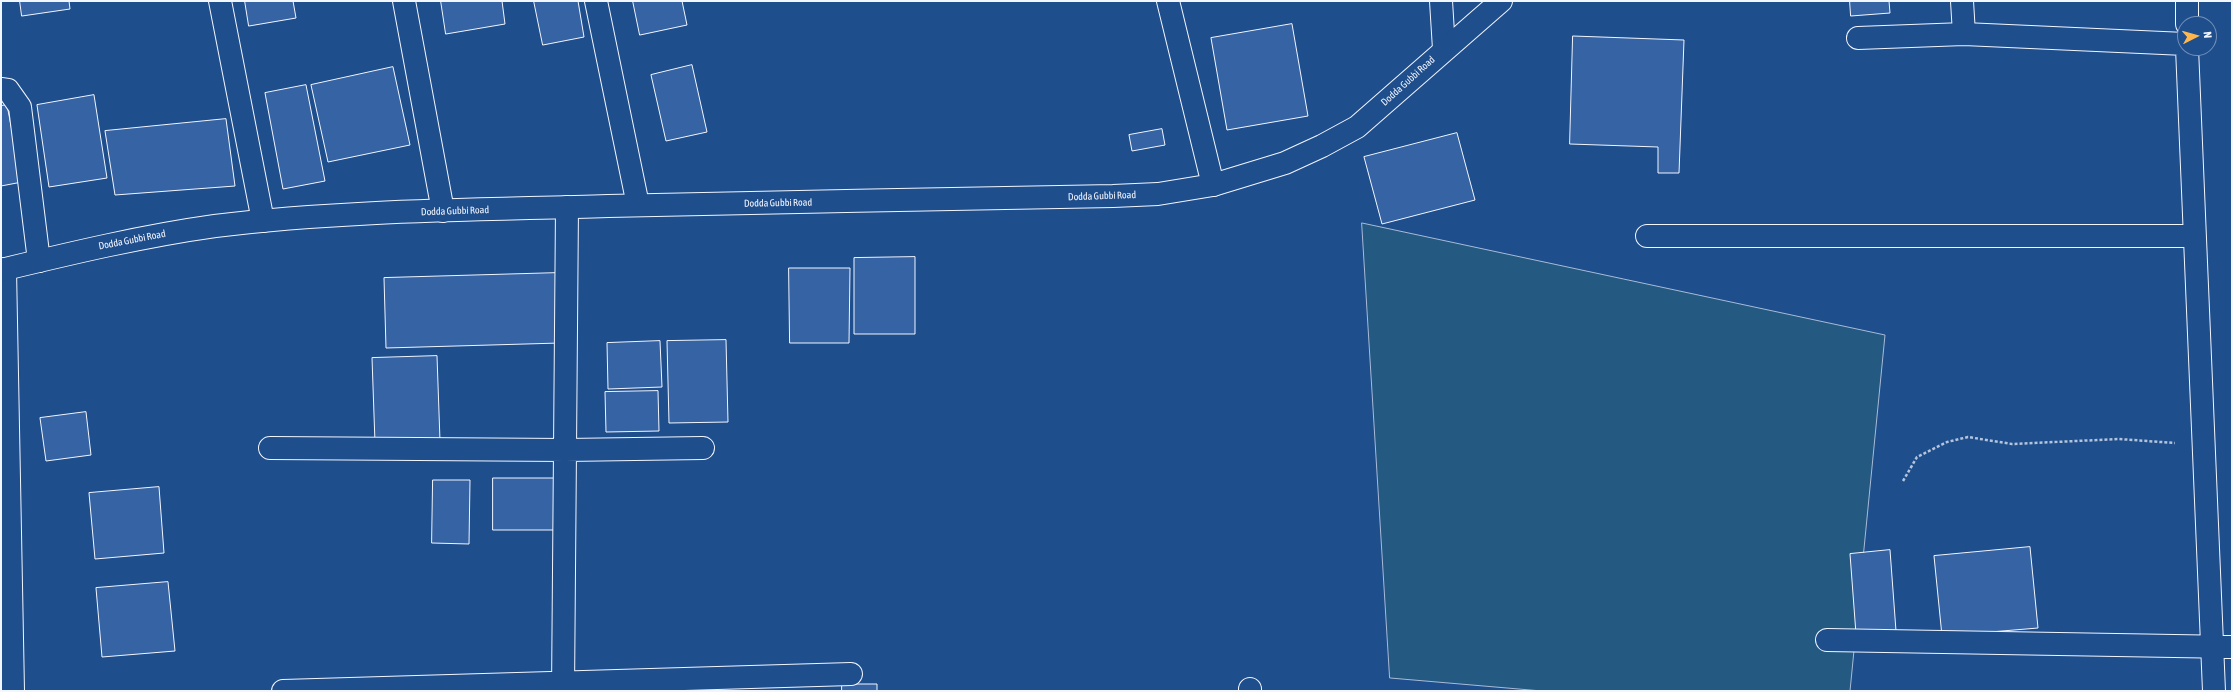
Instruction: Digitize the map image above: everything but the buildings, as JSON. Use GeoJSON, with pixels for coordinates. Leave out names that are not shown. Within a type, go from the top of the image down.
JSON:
{"type":"FeatureCollection","features":[{"type":"Feature","properties":{"kind":"street"},"geometry":{"type":"LineString","coordinates":[[220,1],[263,221]]}},
{"type":"Feature","properties":{"kind":"street"},"geometry":{"type":"LineString","coordinates":[[404,1],[443,211]]}},
{"type":"Feature","properties":{"kind":"street"},"geometry":{"type":"LineString","coordinates":[[596,1],[638,205]]}},
{"type":"Feature","properties":{"kind":"street"},"geometry":{"type":"LineString","coordinates":[[1168,1],[1213,185]]}},
{"type":"Feature","properties":{"kind":"street"},"geometry":{"type":"LineString","coordinates":[[1441,1],[1444,49]]}},
{"type":"Feature","properties":{"kind":"street","name":"Dodda Gubbi Road"},"geometry":{"type":"LineString","coordinates":[[3,270],[110,244],[162,234],[263,221],[344,214],[638,205],[1113,196],[1158,194],[1213,185],[1285,163],[1322,146],[1357,126],[1501,1]]}},
{"type":"Feature","properties":{"kind":"street"},"geometry":{"type":"LineString","coordinates":[[1962,1],[1964,34]]}},
{"type":"Feature","properties":{"kind":"street"},"geometry":{"type":"LineString","coordinates":[[2187,1],[2187,16]]}},
{"type":"Feature","properties":{"kind":"street"},"geometry":{"type":"LineString","coordinates":[[1858,38],[1964,34],[2177,44]]}},
{"type":"Feature","properties":{"kind":"street"},"geometry":{"type":"LineString","coordinates":[[2187,56],[2204,442],[2222,647],[2214,691]]}},
{"type":"Feature","properties":{"kind":"street"},"geometry":{"type":"LineString","coordinates":[[1,89],[8,90],[20,108],[38,261]]}},
{"type":"Feature","properties":{"kind":"street"},"geometry":{"type":"LineString","coordinates":[[563,686],[567,207]]}},
{"type":"Feature","properties":{"kind":"street"},"geometry":{"type":"LineString","coordinates":[[1647,236],[2194,236]]}},
{"type":"Feature","properties":{"kind":"street"},"geometry":{"type":"LineString","coordinates":[[3,270],[5,558],[13,691]]}},
{"type":"Feature","properties":{"kind":"street"},"geometry":{"type":"LineString","coordinates":[[270,448],[566,450],[703,448]]}},
{"type":"Feature","properties":{"kind":"street"},"geometry":{"type":"LineString","coordinates":[[1828,640],[2222,647]]}},
{"type":"Feature","properties":{"kind":"street"},"geometry":{"type":"LineString","coordinates":[[283,691],[563,686],[851,674]]}},
{"type":"Feature","properties":{"kind":"path"},"geometry":{"type":"LineString","coordinates":[[1903,481],[1917,457],[1947,442],[1968,437],[2012,444],[2119,439],[2169,444],[2204,442]]}},
{"type":"Feature","properties":{"kind":"shaded area"},"geometry":{"type":"Polygon","coordinates":[[[1362,223],[1885,335],[1850,691],[1542,691],[1390,678],[1362,223]]]}}]}
